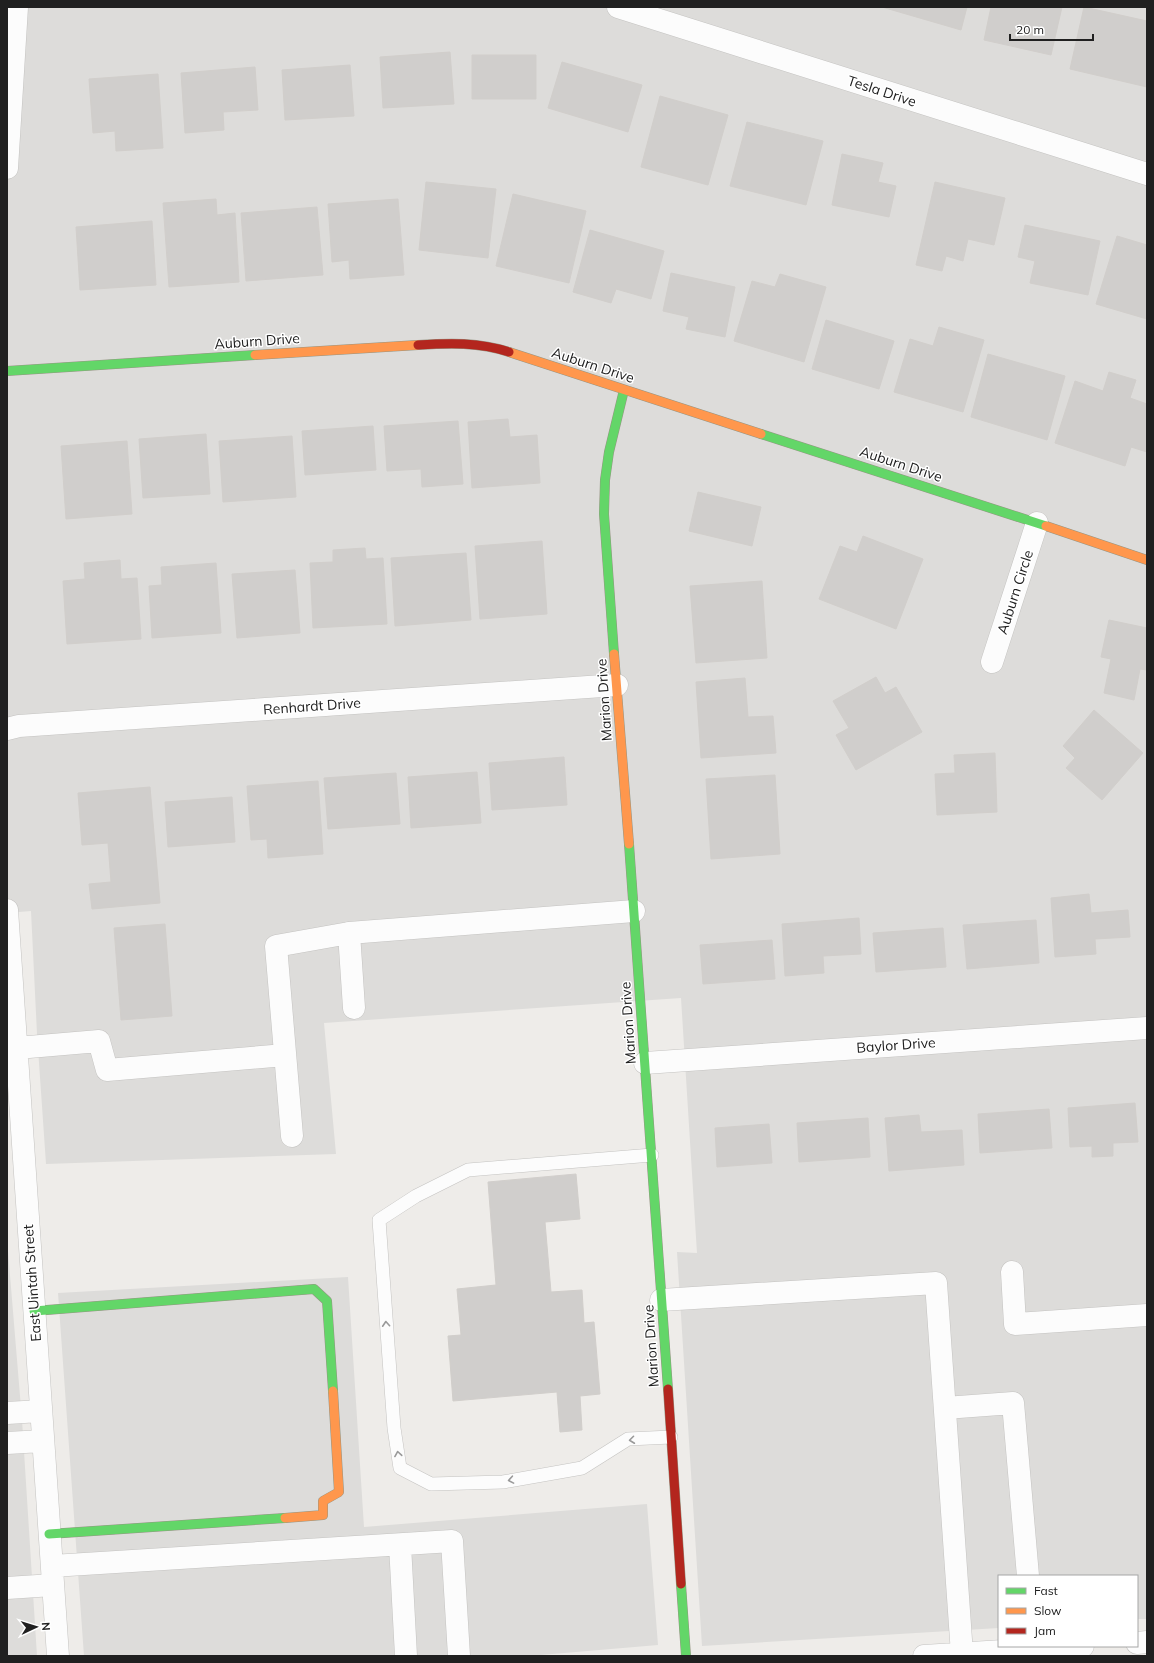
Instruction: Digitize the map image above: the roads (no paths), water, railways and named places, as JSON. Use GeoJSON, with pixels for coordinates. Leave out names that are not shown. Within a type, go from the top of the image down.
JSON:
{"type":"FeatureCollection","features":[{"type":"Feature","properties":{"kind":"street"},"geometry":{"type":"LineString","coordinates":[[7,8],[16,7],[7,168]]}},
{"type":"Feature","properties":{"kind":"street","name":"Tesla Drive"},"geometry":{"type":"LineString","coordinates":[[618,7],[1147,174]]}},
{"type":"Feature","properties":{"kind":"street","name":"Auburn Drive"},"geometry":{"type":"LineString","coordinates":[[7,371],[463,343],[496,348],[1037,522],[1147,560]]}},
{"type":"Feature","properties":{"kind":"street","name":"Marion Drive"},"geometry":{"type":"LineString","coordinates":[[624,390],[609,452],[605,480],[604,507],[652,1155],[686,1656]]}},
{"type":"Feature","properties":{"kind":"street","name":"Auburn Circle"},"geometry":{"type":"LineString","coordinates":[[992,662],[1037,522]]}},
{"type":"Feature","properties":{"kind":"street","name":"Renhardt Drive"},"geometry":{"type":"LineString","coordinates":[[7,729],[19,726],[617,685]]}},
{"type":"Feature","properties":{"kind":"street","name":"East Uintah Street"},"geometry":{"type":"LineString","coordinates":[[7,910],[16,1184],[34,1311],[58,1656]]}},
{"type":"Feature","properties":{"kind":"street"},"geometry":{"type":"LineString","coordinates":[[292,1136],[276,946],[349,933],[634,911]]}},
{"type":"Feature","properties":{"kind":"street"},"geometry":{"type":"LineString","coordinates":[[349,933],[354,1008]]}},
{"type":"Feature","properties":{"kind":"street","name":"Baylor Drive"},"geometry":{"type":"LineString","coordinates":[[645,1063],[1147,1028]]}},
{"type":"Feature","properties":{"kind":"street"},"geometry":{"type":"LineString","coordinates":[[12,1048],[99,1041],[107,1070],[285,1055]]}},
{"type":"Feature","properties":{"kind":"street"},"geometry":{"type":"LineString","coordinates":[[1012,1272],[1015,1324],[1147,1314]]}},
{"type":"Feature","properties":{"kind":"street"},"geometry":{"type":"LineString","coordinates":[[662,1300],[936,1283],[962,1654]]}},
{"type":"Feature","properties":{"kind":"street"},"geometry":{"type":"LineString","coordinates":[[34,1311],[314,1289],[327,1301],[339,1492],[323,1501],[323,1515],[49,1534]]}},
{"type":"Feature","properties":{"kind":"street"},"geometry":{"type":"LineString","coordinates":[[945,1408],[1012,1403],[1028,1575]]}},
{"type":"Feature","properties":{"kind":"street"},"geometry":{"type":"LineString","coordinates":[[7,1413],[41,1411]]}},
{"type":"Feature","properties":{"kind":"street"},"geometry":{"type":"LineString","coordinates":[[7,1443],[43,1441]]}},
{"type":"Feature","properties":{"kind":"street"},"geometry":{"type":"LineString","coordinates":[[7,1588],[52,1575],[452,1541],[459,1656]]}},
{"type":"Feature","properties":{"kind":"street"},"geometry":{"type":"LineString","coordinates":[[400,1545],[406,1656]]}},
{"type":"Feature","properties":{"kind":"street"},"geometry":{"type":"LineString","coordinates":[[924,1656],[1058,1647]]}},
{"type":"Feature","properties":{"kind":"lane"},"geometry":{"type":"LineString","coordinates":[[652,1155],[468,1170],[416,1196],[379,1220],[394,1428],[400,1468],[431,1484],[503,1482],[582,1468],[628,1440],[671,1438]]}}]}
